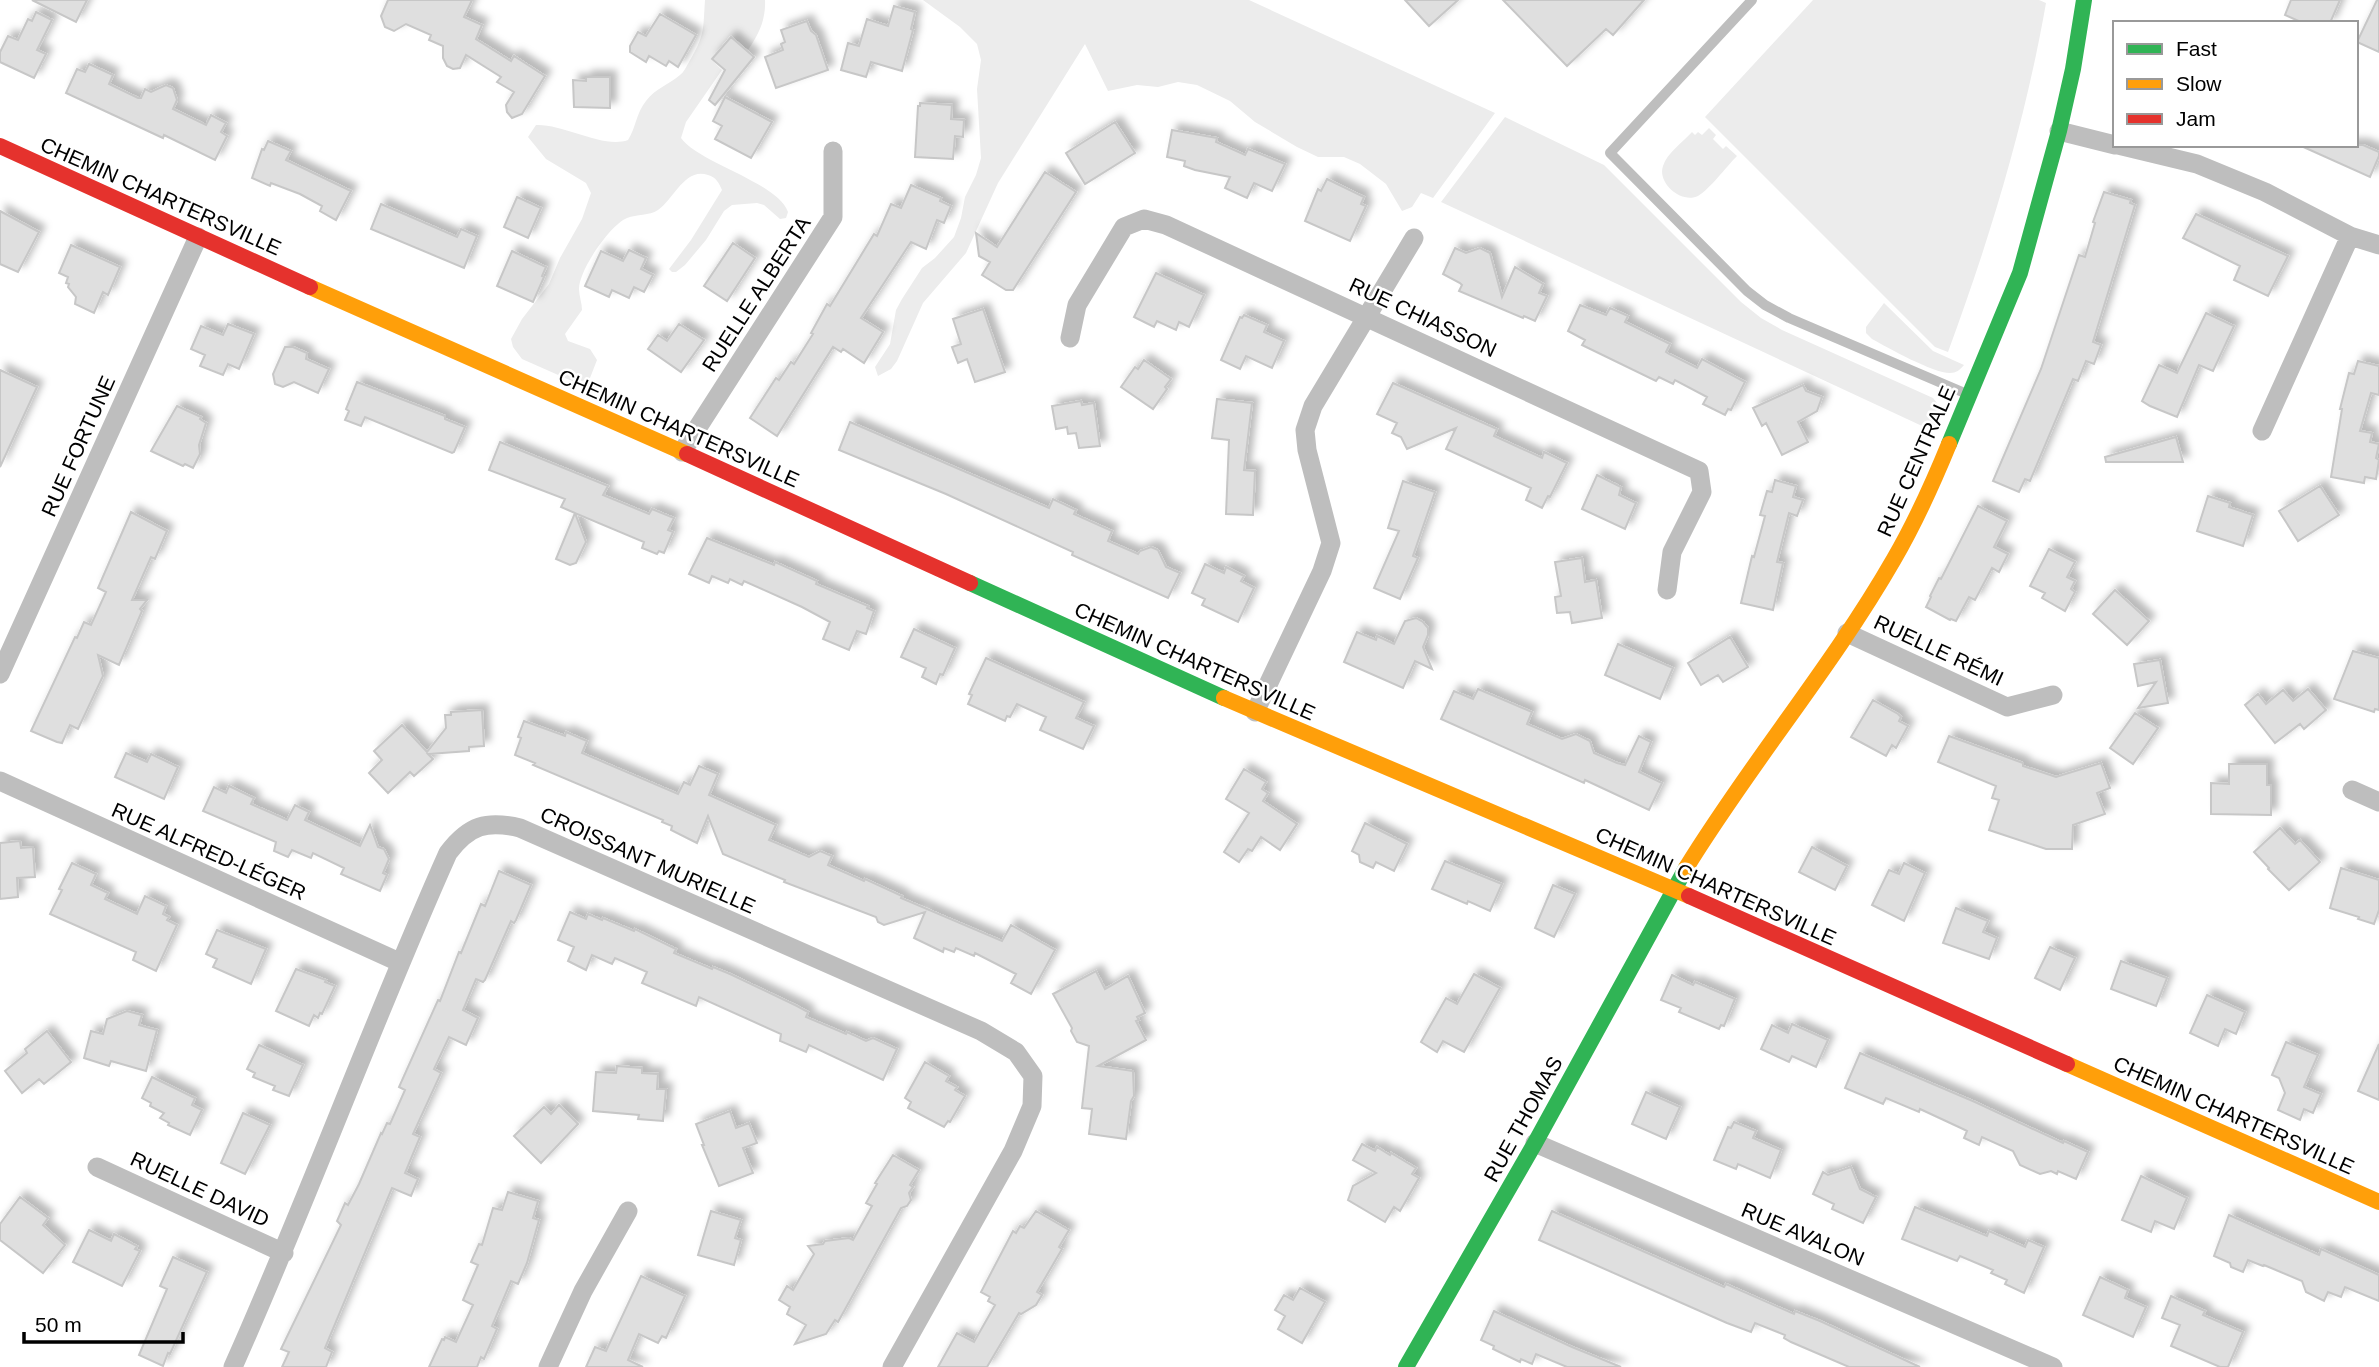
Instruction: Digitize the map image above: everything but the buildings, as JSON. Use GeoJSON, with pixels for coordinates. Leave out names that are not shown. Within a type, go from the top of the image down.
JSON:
{"type":"FeatureCollection","features":[{"type":"Feature","properties":{"kind":"street","name":"RUE CENTRALE"},"geometry":{"type":"LineString","coordinates":[[1673,889],[1723,808],[1847,633],[1894,559],[1941,464],[2020,272],[2059,131],[2073,69],[2084,0]]}},
{"type":"Feature","properties":{"kind":"street"},"geometry":{"type":"LineString","coordinates":[[2059,131],[2113,144]]}},
{"type":"Feature","properties":{"kind":"street","name":"CHEMIN CHARTERSVILLE"},"geometry":{"type":"LineString","coordinates":[[0,146],[1255,712],[1673,889],[2379,1202]]}},
{"type":"Feature","properties":{"kind":"street"},"geometry":{"type":"LineString","coordinates":[[2125,147],[2197,164],[2264,192],[2350,236],[2379,245]]}},
{"type":"Feature","properties":{"kind":"street","name":"RUELLE ALBERTA"},"geometry":{"type":"LineString","coordinates":[[682,452],[833,217],[833,151]]}},
{"type":"Feature","properties":{"kind":"street","name":"RUE CHIASSON"},"geometry":{"type":"LineString","coordinates":[[1070,338],[1077,305],[1124,227],[1144,219],[1166,225],[1699,471],[1702,492],[1672,552],[1667,590]]}},
{"type":"Feature","properties":{"kind":"street"},"geometry":{"type":"LineString","coordinates":[[2262,431],[2350,236]]}},
{"type":"Feature","properties":{"kind":"street","name":"RUE FORTUNE"},"geometry":{"type":"LineString","coordinates":[[0,674],[198,237]]}},
{"type":"Feature","properties":{"kind":"street"},"geometry":{"type":"LineString","coordinates":[[1255,712],[1322,571],[1331,543],[1307,450],[1305,430],[1317,399],[1414,238]]}},
{"type":"Feature","properties":{"kind":"street","name":"RUELLE RÉMI"},"geometry":{"type":"LineString","coordinates":[[1847,633],[2007,706],[2053,695]]}},
{"type":"Feature","properties":{"kind":"street","name":"RUE ALFRED-LÉGER"},"geometry":{"type":"LineString","coordinates":[[0,781],[399,962]]}},
{"type":"Feature","properties":{"kind":"street"},"geometry":{"type":"LineString","coordinates":[[2352,790],[2379,802]]}},
{"type":"Feature","properties":{"kind":"street","name":"CROISSANT MURIELLE"},"geometry":{"type":"LineString","coordinates":[[233,1367],[284,1253],[399,962],[448,853],[477,827],[501,823],[520,828],[981,1031],[1016,1052],[1033,1076],[1032,1106],[1013,1151],[892,1367]]}},
{"type":"Feature","properties":{"kind":"street","name":"RUE THOMAS"},"geometry":{"type":"LineString","coordinates":[[1406,1367],[1535,1143],[1673,889]]}},
{"type":"Feature","properties":{"kind":"street","name":"RUE AVALON"},"geometry":{"type":"LineString","coordinates":[[1535,1143],[2053,1367]]}},
{"type":"Feature","properties":{"kind":"street","name":"RUELLE DAVID"},"geometry":{"type":"LineString","coordinates":[[97,1167],[284,1253]]}},
{"type":"Feature","properties":{"kind":"street"},"geometry":{"type":"LineString","coordinates":[[548,1367],[583,1291],[628,1212]]}},
{"type":"Feature","properties":{"kind":"lane"},"geometry":{"type":"LineString","coordinates":[[1752,0],[1610,153],[1737,282],[1765,305],[1789,318],[1970,395]]}},
{"type":"Feature","properties":{"kind":"shaded area"},"geometry":{"type":"Polygon","coordinates":[[[705,0],[765,0],[763,20],[748,50],[730,36],[711,59],[722,70],[686,122],[681,138],[704,156],[769,191],[781,201],[788,212],[786,218],[780,219],[764,205],[757,203],[732,205],[724,211],[706,240],[676,272],[669,269],[691,240],[722,190],[715,179],[708,175],[693,176],[680,185],[658,210],[620,222],[604,239],[580,281],[582,310],[565,334],[568,341],[590,349],[597,360],[590,378],[580,383],[574,382],[522,359],[513,347],[511,339],[522,319],[549,284],[582,219],[591,193],[586,183],[546,159],[528,137],[536,125],[559,128],[607,141],[628,140],[646,101],[681,74],[694,53],[702,32],[705,0]]]}},
{"type":"Feature","properties":{"kind":"shaded area"},"geometry":{"type":"Polygon","coordinates":[[[923,0],[1249,0],[1495,113],[1433,198],[1421,193],[1412,207],[1402,211],[1386,184],[1360,164],[1344,157],[1318,157],[1297,147],[1255,122],[1230,101],[1197,85],[1178,82],[1158,87],[1137,85],[1108,91],[1085,44],[998,183],[966,253],[923,303],[897,361],[891,369],[878,376],[875,367],[890,344],[896,310],[922,268],[954,237],[965,197],[981,158],[977,89],[981,60],[977,44],[960,27],[923,0]]]}},
{"type":"Feature","properties":{"kind":"shaded area"},"geometry":{"type":"Polygon","coordinates":[[[1813,0],[2039,0],[2046,3],[2028,92],[2005,180],[1948,352],[1935,347],[1705,117],[1813,0]]]}},
{"type":"Feature","properties":{"kind":"shaded area"},"geometry":{"type":"Polygon","coordinates":[[[1505,117],[1604,165],[1741,302],[1761,318],[1933,398],[1939,407],[1940,415],[1935,432],[1441,202],[1505,117]]]}},
{"type":"Feature","properties":{"kind":"shaded area"},"geometry":{"type":"Polygon","coordinates":[[[1709,128],[1716,135],[1713,139],[1723,149],[1726,146],[1737,156],[1703,193],[1691,198],[1678,195],[1664,179],[1662,172],[1665,161],[1692,132],[1702,135],[1709,128]]]}},
{"type":"Feature","properties":{"kind":"shaded area"},"geometry":{"type":"Polygon","coordinates":[[[1884,303],[1933,351],[1964,365],[1954,372],[1942,372],[1872,339],[1866,333],[1866,327],[1884,303]]]}},
{"type":"Feature","properties":{"kind":"traffic: fast"},"geometry":{"type":"LineString","coordinates":[[1949,444],[2020,273],[2059,131],[2073,69],[2084,0]]}},
{"type":"Feature","properties":{"kind":"traffic: fast"},"geometry":{"type":"LineString","coordinates":[[970,583],[1224,698]]}},
{"type":"Feature","properties":{"kind":"traffic: fast"},"geometry":{"type":"LineString","coordinates":[[1406,1367],[1535,1143],[1686,868]]}},
{"type":"Feature","properties":{"kind":"traffic: slow"},"geometry":{"type":"LineString","coordinates":[[310,287],[687,454]]}},
{"type":"Feature","properties":{"kind":"traffic: slow"},"geometry":{"type":"LineString","coordinates":[[1686,868],[1870,599],[1909,531],[1949,444]]}},
{"type":"Feature","properties":{"kind":"traffic: slow"},"geometry":{"type":"LineString","coordinates":[[1224,698],[1689,896]]}},
{"type":"Feature","properties":{"kind":"traffic: slow"},"geometry":{"type":"LineString","coordinates":[[2067,1064],[2379,1202]]}},
{"type":"Feature","properties":{"kind":"traffic: jam"},"geometry":{"type":"LineString","coordinates":[[0,146],[310,287]]}},
{"type":"Feature","properties":{"kind":"traffic: jam"},"geometry":{"type":"LineString","coordinates":[[687,454],[970,583]]}},
{"type":"Feature","properties":{"kind":"traffic: jam"},"geometry":{"type":"LineString","coordinates":[[1689,896],[2067,1064]]}}]}
